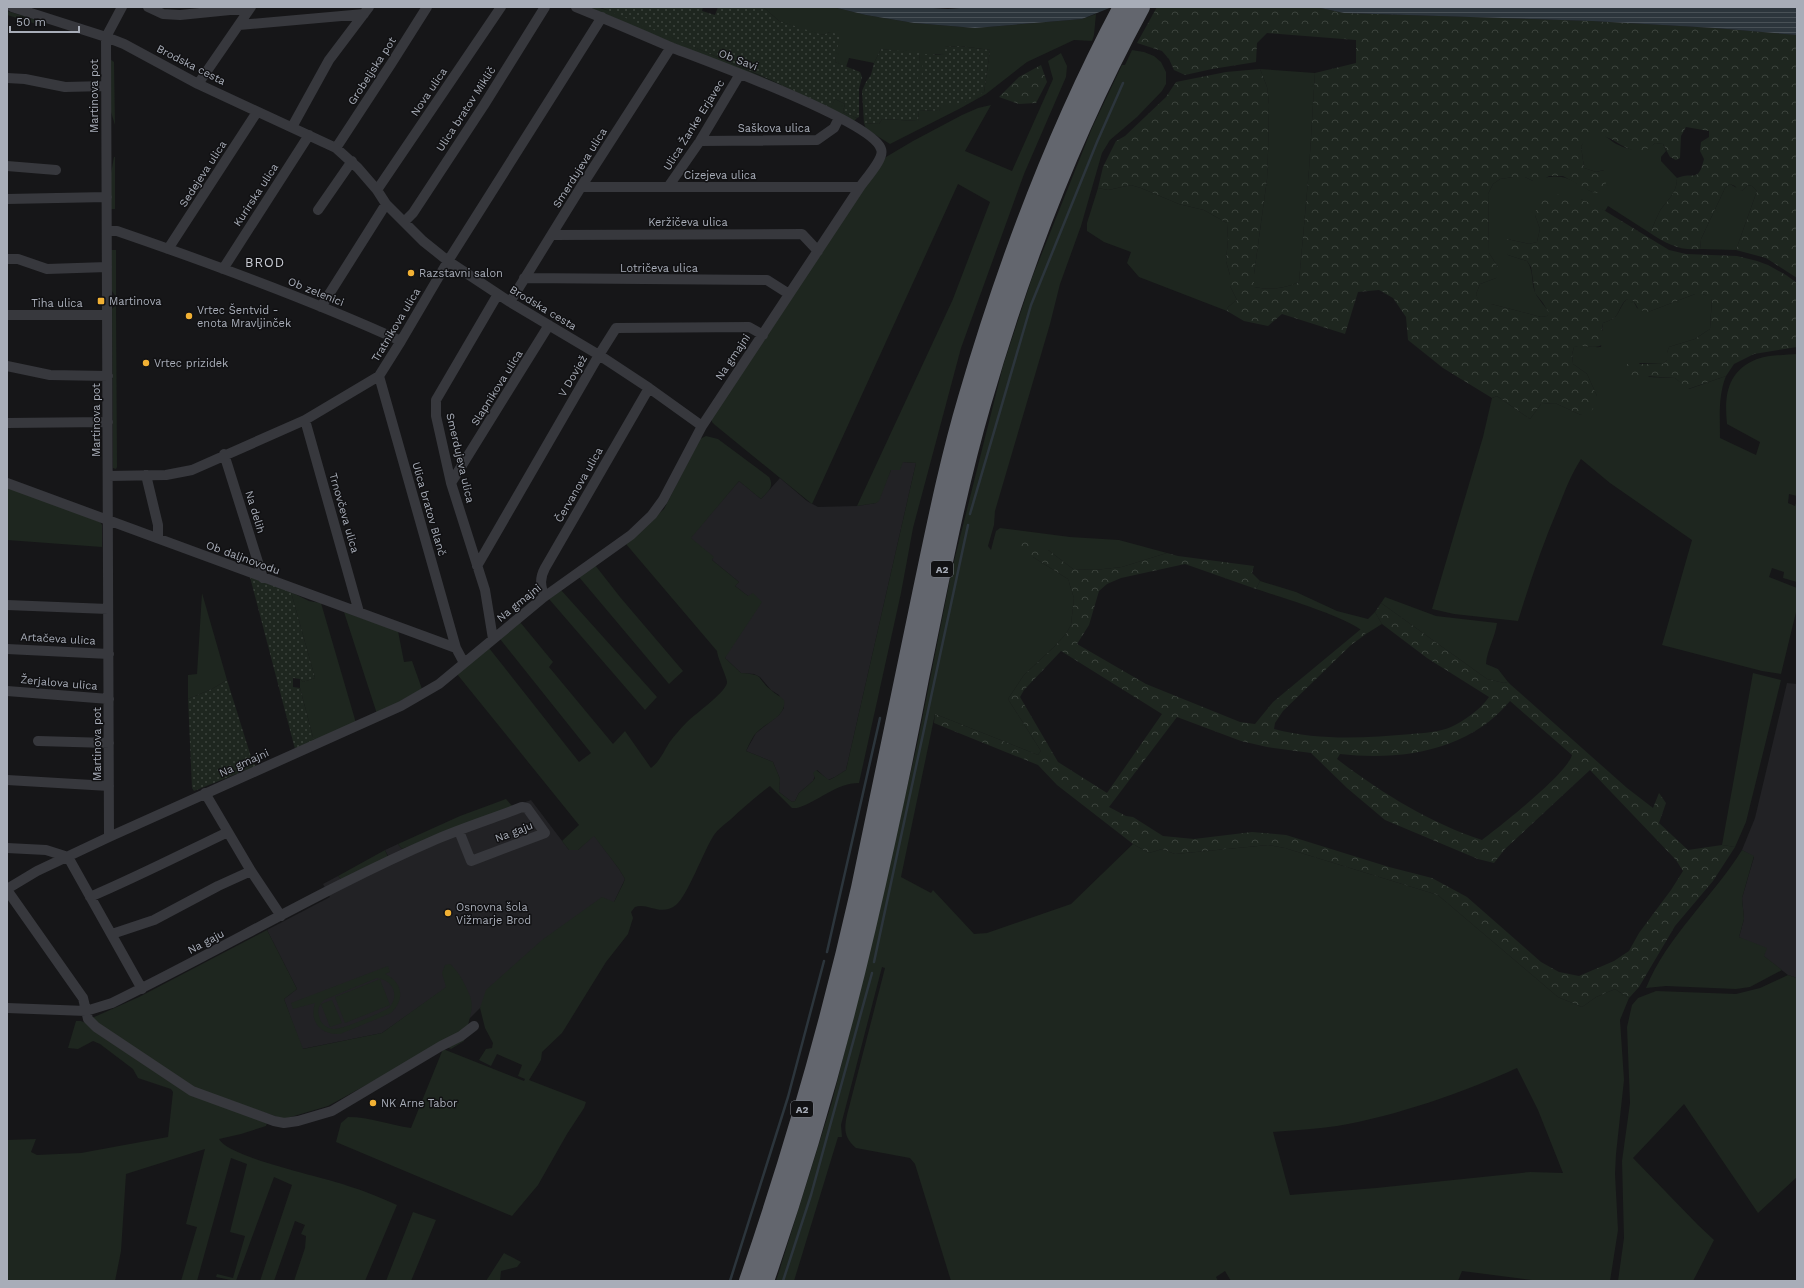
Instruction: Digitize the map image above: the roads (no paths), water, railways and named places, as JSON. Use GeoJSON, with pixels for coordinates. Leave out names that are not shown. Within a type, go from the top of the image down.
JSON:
{"type":"FeatureCollection","features":[{"type":"Feature","properties":{"kind":"highway","name":"A2"},"geometry":{"type":"LineString","coordinates":[[752,1279],[808,1090],[846,944],[881,789],[932,541],[966,400],[997,302],[1039,188],[1072,110],[1122,7]]}},
{"type":"Feature","properties":{"kind":"highway","name":"A2"},"geometry":{"type":"LineString","coordinates":[[752,1279],[774,1255],[821,1104],[867,929],[907,745],[942,567],[982,405],[1021,284],[1051,203],[1100,88],[1141,7]]}},
{"type":"Feature","properties":{"kind":"highway"},"geometry":{"type":"LineString","coordinates":[[771,1281],[774,1255]]}},
{"type":"Feature","properties":{"kind":"street","name":"Brodska cesta"},"geometry":{"type":"LineString","coordinates":[[12,7],[124,44],[198,84],[336,148],[352,161],[377,190],[386,204],[423,241],[448,261],[510,302],[599,355],[649,388],[702,426]]}},
{"type":"Feature","properties":{"kind":"street","name":"Martinova pot"},"geometry":{"type":"LineString","coordinates":[[109,837],[106,37],[122,7]]}},
{"type":"Feature","properties":{"kind":"street"},"geometry":{"type":"LineString","coordinates":[[148,7],[163,14],[180,15],[251,8]]}},
{"type":"Feature","properties":{"kind":"street","name":"Grobeljska pot"},"geometry":{"type":"LineString","coordinates":[[336,148],[392,64],[427,7]]}},
{"type":"Feature","properties":{"kind":"street","name":"Nova ulica"},"geometry":{"type":"LineString","coordinates":[[377,190],[501,7]]}},
{"type":"Feature","properties":{"kind":"street","name":"Ulica bratov Miklič"},"geometry":{"type":"LineString","coordinates":[[404,222],[413,213],[472,124],[545,7]]}},
{"type":"Feature","properties":{"kind":"street","name":"Ob Savi"},"geometry":{"type":"LineString","coordinates":[[576,7],[672,47],[780,89],[870,135],[878,142],[882,150]]}},
{"type":"Feature","properties":{"kind":"street"},"geometry":{"type":"LineString","coordinates":[[198,84],[251,8]]}},
{"type":"Feature","properties":{"kind":"street"},"geometry":{"type":"LineString","coordinates":[[239,25],[367,11]]}},
{"type":"Feature","properties":{"kind":"street"},"geometry":{"type":"LineString","coordinates":[[292,127],[329,60],[367,11]]}},
{"type":"Feature","properties":{"kind":"street","name":"Tratnikova ulica"},"geometry":{"type":"LineString","coordinates":[[108,476],[166,475],[192,470],[224,454],[305,420],[379,376],[448,261],[602,17]]}},
{"type":"Feature","properties":{"kind":"street","name":"Smerdujeva ulica"},"geometry":{"type":"LineString","coordinates":[[510,302],[581,187],[672,47]]}},
{"type":"Feature","properties":{"kind":"street","name":"Ulica Žanke Erjavec"},"geometry":{"type":"LineString","coordinates":[[668,187],[700,140],[740,74]]}},
{"type":"Feature","properties":{"kind":"street"},"geometry":{"type":"LineString","coordinates":[[7,78],[25,78],[65,87],[106,86]]}},
{"type":"Feature","properties":{"kind":"street","name":"Sedejeva ulica"},"geometry":{"type":"LineString","coordinates":[[168,249],[257,112]]}},
{"type":"Feature","properties":{"kind":"street","name":"Saškova ulica"},"geometry":{"type":"LineString","coordinates":[[700,140],[817,140],[834,128],[839,118]]}},
{"type":"Feature","properties":{"kind":"street","name":"Kurirska ulica"},"geometry":{"type":"LineString","coordinates":[[223,269],[309,135]]}},
{"type":"Feature","properties":{"kind":"street","name":"Na gmajni"},"geometry":{"type":"LineString","coordinates":[[7,890],[37,872],[109,837],[401,706],[439,684],[544,597],[632,535],[663,500],[702,426],[860,187],[881,158],[882,150]]}},
{"type":"Feature","properties":{"kind":"street"},"geometry":{"type":"LineString","coordinates":[[318,210],[352,161]]}},
{"type":"Feature","properties":{"kind":"street"},"geometry":{"type":"LineString","coordinates":[[7,166],[56,170]]}},
{"type":"Feature","properties":{"kind":"street","name":"Cizejeva ulica"},"geometry":{"type":"LineString","coordinates":[[581,187],[860,187]]}},
{"type":"Feature","properties":{"kind":"street"},"geometry":{"type":"LineString","coordinates":[[7,199],[107,197]]}},
{"type":"Feature","properties":{"kind":"street"},"geometry":{"type":"LineString","coordinates":[[321,307],[386,204]]}},
{"type":"Feature","properties":{"kind":"street","name":"Ob zelenici"},"geometry":{"type":"LineString","coordinates":[[107,231],[117,231],[223,269],[321,307],[401,341]]}},
{"type":"Feature","properties":{"kind":"street","name":"Keržičeva ulica"},"geometry":{"type":"LineString","coordinates":[[552,235],[802,234],[818,250]]}},
{"type":"Feature","properties":{"kind":"street"},"geometry":{"type":"LineString","coordinates":[[7,260],[18,259],[47,269],[107,268]]}},
{"type":"Feature","properties":{"kind":"street","name":"Lotričeva ulica"},"geometry":{"type":"LineString","coordinates":[[524,278],[767,280],[790,294]]}},
{"type":"Feature","properties":{"kind":"street","name":"Smerdujeva ulica"},"geometry":{"type":"LineString","coordinates":[[493,639],[485,590],[451,483],[436,416],[436,400],[498,294]]}},
{"type":"Feature","properties":{"kind":"street","name":"Tiha ulica"},"geometry":{"type":"LineString","coordinates":[[7,315],[107,315]]}},
{"type":"Feature","properties":{"kind":"street","name":"Slapnikova ulica"},"geometry":{"type":"LineString","coordinates":[[451,483],[549,325]]}},
{"type":"Feature","properties":{"kind":"street","name":"V Dovjež"},"geometry":{"type":"LineString","coordinates":[[477,566],[616,328],[748,327],[763,335]]}},
{"type":"Feature","properties":{"kind":"street"},"geometry":{"type":"LineString","coordinates":[[7,366],[50,375],[108,376]]}},
{"type":"Feature","properties":{"kind":"street","name":"Ulica bratov Blanč"},"geometry":{"type":"LineString","coordinates":[[379,376],[456,648]]}},
{"type":"Feature","properties":{"kind":"street","name":"Červanova ulica"},"geometry":{"type":"LineString","coordinates":[[544,597],[540,584],[541,576],[545,568],[649,388]]}},
{"type":"Feature","properties":{"kind":"street","name":"Trnovčeva ulica"},"geometry":{"type":"LineString","coordinates":[[305,420],[359,612]]}},
{"type":"Feature","properties":{"kind":"street"},"geometry":{"type":"LineString","coordinates":[[7,423],[108,422]]}},
{"type":"Feature","properties":{"kind":"street","name":"Na delih"},"geometry":{"type":"LineString","coordinates":[[224,454],[262,578]]}},
{"type":"Feature","properties":{"kind":"street"},"geometry":{"type":"LineString","coordinates":[[146,475],[158,525],[158,538]]}},
{"type":"Feature","properties":{"kind":"street","name":"Ob daljnovodu"},"geometry":{"type":"LineString","coordinates":[[7,483],[262,578],[456,648]]}},
{"type":"Feature","properties":{"kind":"street"},"geometry":{"type":"LineString","coordinates":[[7,605],[108,609]]}},
{"type":"Feature","properties":{"kind":"street"},"geometry":{"type":"LineString","coordinates":[[456,648],[464,663]]}},
{"type":"Feature","properties":{"kind":"street","name":"Artačeva ulica"},"geometry":{"type":"LineString","coordinates":[[7,649],[109,654]]}},
{"type":"Feature","properties":{"kind":"street","name":"Žerjalova ulica"},"geometry":{"type":"LineString","coordinates":[[7,691],[109,699]]}},
{"type":"Feature","properties":{"kind":"street"},"geometry":{"type":"LineString","coordinates":[[38,740],[109,743]]}},
{"type":"Feature","properties":{"kind":"street"},"geometry":{"type":"LineString","coordinates":[[7,780],[109,786]]}},
{"type":"Feature","properties":{"kind":"street"},"geometry":{"type":"LineString","coordinates":[[205,793],[251,872],[281,916]]}},
{"type":"Feature","properties":{"kind":"street","name":"Na gaju"},"geometry":{"type":"LineString","coordinates":[[7,1008],[86,1011],[112,1003],[142,989],[374,868],[459,831],[522,807],[527,808],[545,833],[471,861],[459,831]]}},
{"type":"Feature","properties":{"kind":"street"},"geometry":{"type":"LineString","coordinates":[[90,897],[134,879],[179,855],[228,832]]}},
{"type":"Feature","properties":{"kind":"street"},"geometry":{"type":"LineString","coordinates":[[7,848],[46,850],[68,857],[142,989]]}},
{"type":"Feature","properties":{"kind":"street"},"geometry":{"type":"LineString","coordinates":[[112,934],[154,920],[218,886],[251,872]]}},
{"type":"Feature","properties":{"kind":"street"},"geometry":{"type":"LineString","coordinates":[[7,890],[83,998],[88,1019],[96,1027],[192,1091],[274,1121],[284,1123],[332,1111],[441,1046],[461,1036],[474,1026]]}},
{"type":"Feature","properties":{"kind":"waterway"},"geometry":{"type":"LineString","coordinates":[[970,514],[1031,305],[1097,142],[1123,83]]}},
{"type":"Feature","properties":{"kind":"waterway"},"geometry":{"type":"LineString","coordinates":[[874,962],[968,525]]}},
{"type":"Feature","properties":{"kind":"waterway"},"geometry":{"type":"LineString","coordinates":[[827,952],[880,718]]}},
{"type":"Feature","properties":{"kind":"waterway"},"geometry":{"type":"LineString","coordinates":[[730,1281],[788,1097],[824,961]]}},
{"type":"Feature","properties":{"kind":"waterway"},"geometry":{"type":"LineString","coordinates":[[783,1281],[811,1195],[872,973]]}},
{"type":"Feature","properties":{"kind":"place","name":"Razstavni salon"},"geometry":{"type":"Point","coordinates":[411,273]}},
{"type":"Feature","properties":{"kind":"place","name":"Martinova"},"geometry":{"type":"Point","coordinates":[101,301]}},
{"type":"Feature","properties":{"kind":"place","name":"Vrtec Šentvid - enota Mravljinček"},"geometry":{"type":"Point","coordinates":[189,316]}},
{"type":"Feature","properties":{"kind":"place","name":"Vrtec prizidek"},"geometry":{"type":"Point","coordinates":[146,363]}},
{"type":"Feature","properties":{"kind":"place","name":"Osnovna šola Vižmarje Brod"},"geometry":{"type":"Point","coordinates":[448,913]}},
{"type":"Feature","properties":{"kind":"place","name":"NK Arne Tabor"},"geometry":{"type":"Point","coordinates":[373,1103]}},
{"type":"Feature","properties":{"kind":"district","name":"BROD"},"geometry":{"type":"Point","coordinates":[265,262]}}]}
